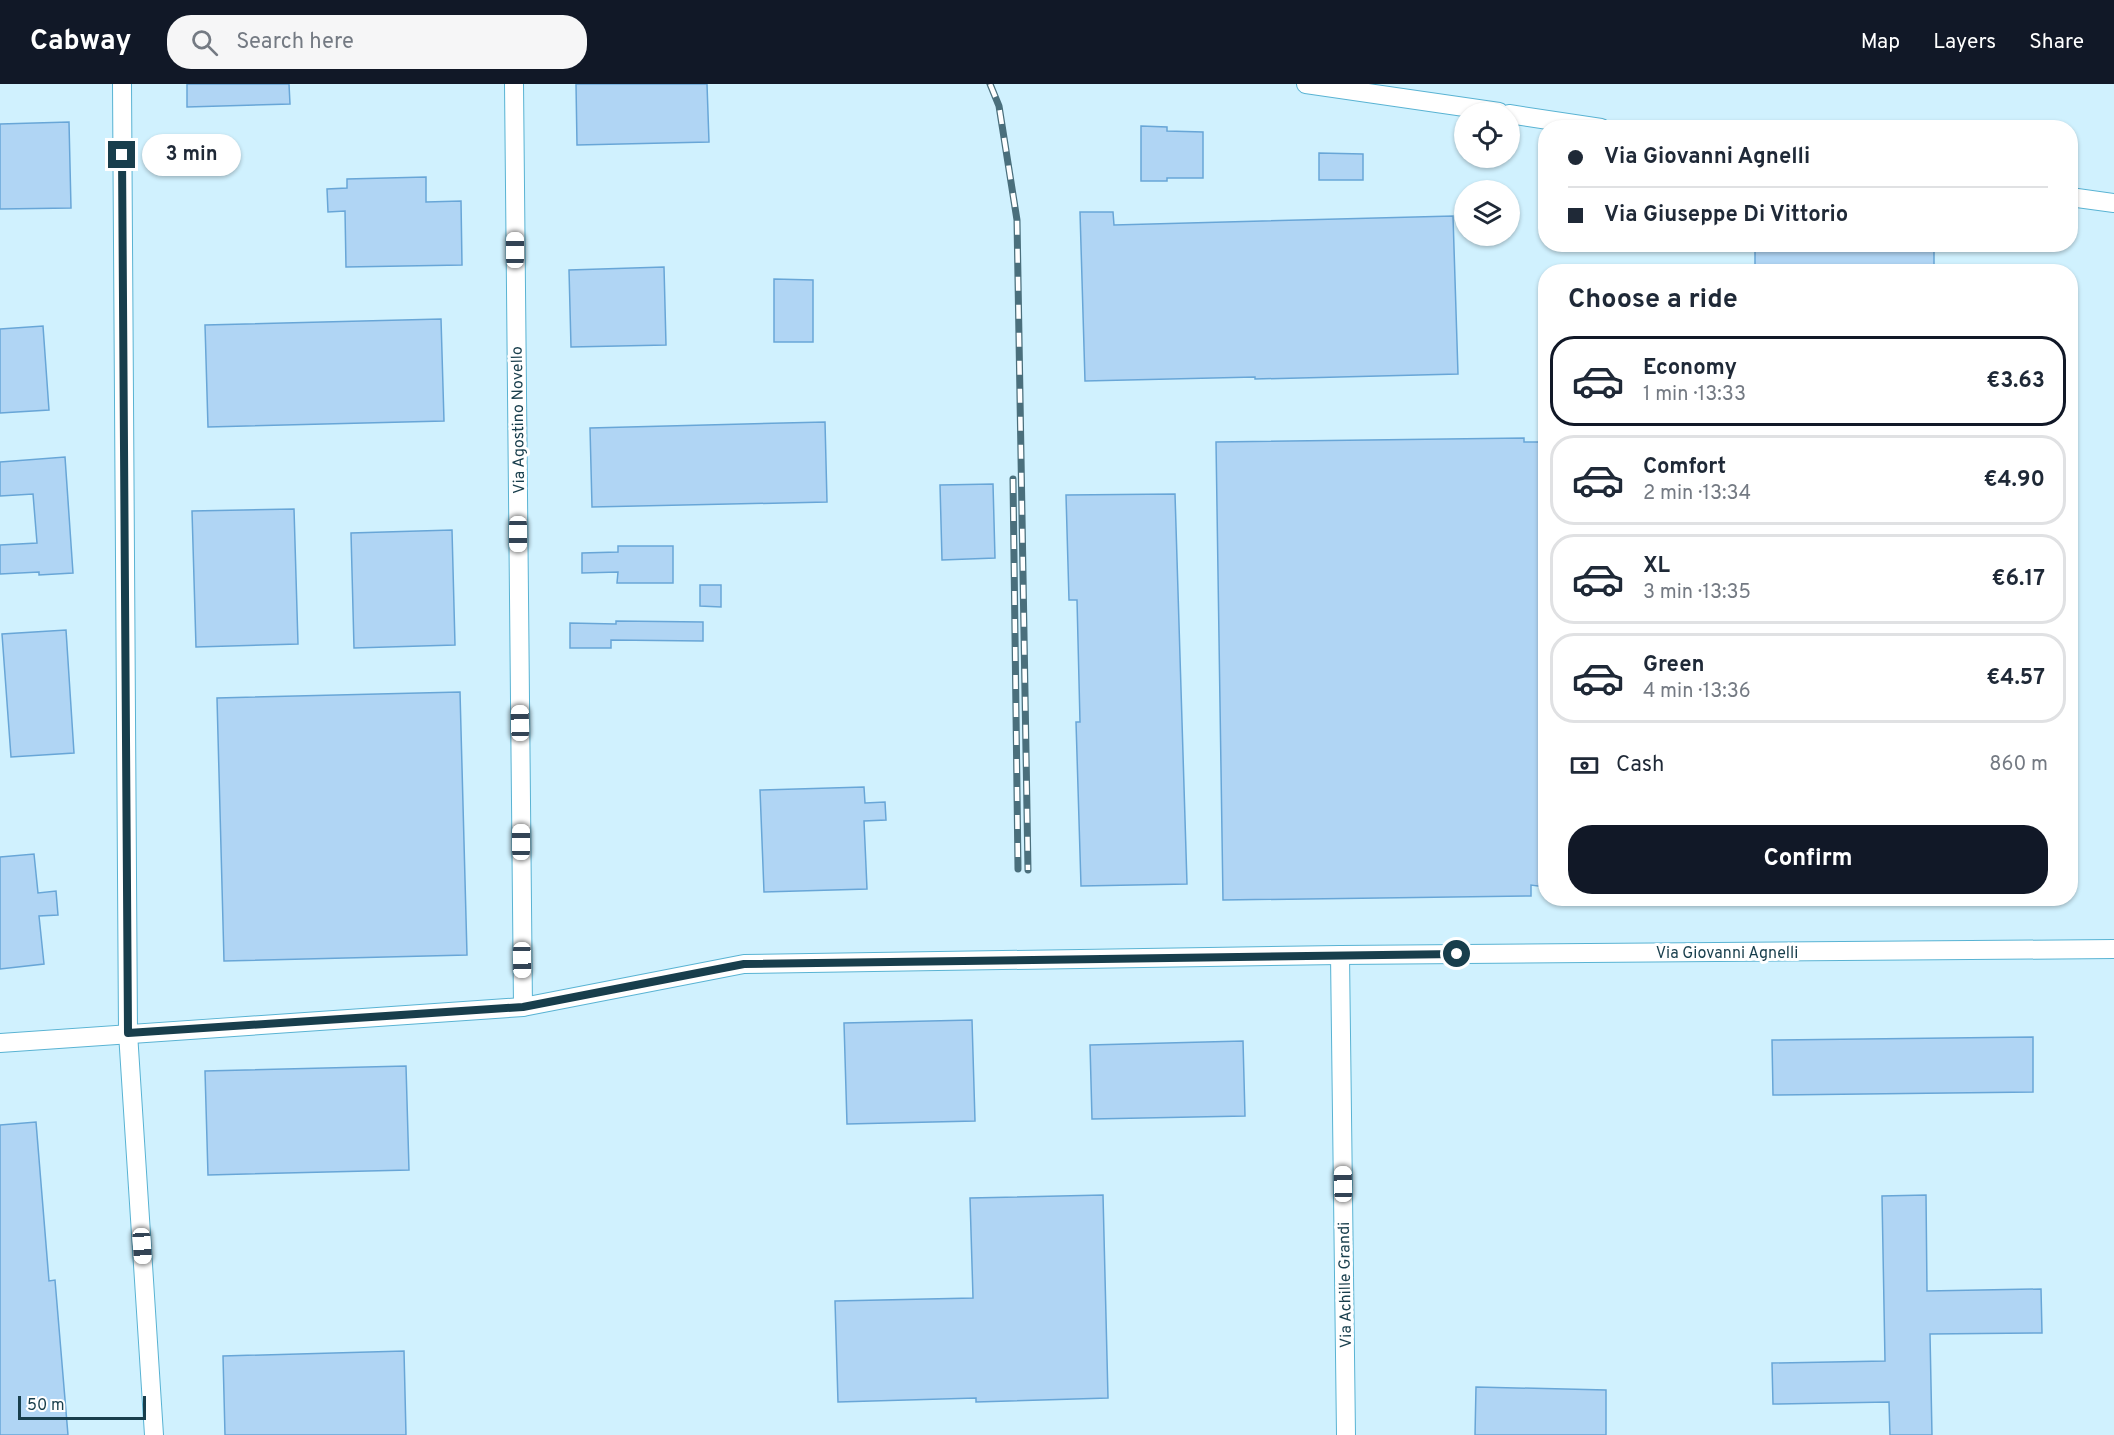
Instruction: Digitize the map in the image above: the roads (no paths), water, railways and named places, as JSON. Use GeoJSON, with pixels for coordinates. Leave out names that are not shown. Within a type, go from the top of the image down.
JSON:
{"type":"FeatureCollection","features":[{"type":"Feature","properties":{"kind":"street"},"geometry":{"type":"LineString","coordinates":[[122,84],[128,1033],[153,1435]]}},
{"type":"Feature","properties":{"kind":"street","name":"Via Agostino Novello"},"geometry":{"type":"LineString","coordinates":[[514,84],[523,1007]]}},
{"type":"Feature","properties":{"kind":"street"},"geometry":{"type":"LineString","coordinates":[[1306,84],[1454,105]]}},
{"type":"Feature","properties":{"kind":"street"},"geometry":{"type":"LineString","coordinates":[[1520,116],[1548,120]]}},
{"type":"Feature","properties":{"kind":"street"},"geometry":{"type":"LineString","coordinates":[[2078,198],[2114,203]]}},
{"type":"Feature","properties":{"kind":"street","name":"Via Giovanni Agnelli"},"geometry":{"type":"LineString","coordinates":[[0,1042],[523,1007],[744,964],[1340,955],[2114,949]]}},
{"type":"Feature","properties":{"kind":"street","name":"Via Achille Grandi"},"geometry":{"type":"LineString","coordinates":[[1340,955],[1346,1435]]}},
{"type":"Feature","properties":{"kind":"railway"},"geometry":{"type":"LineString","coordinates":[[990,84],[999,106],[1017,220],[1028,870]]}},
{"type":"Feature","properties":{"kind":"railway"},"geometry":{"type":"LineString","coordinates":[[1013,479],[1018,869]]}}]}
